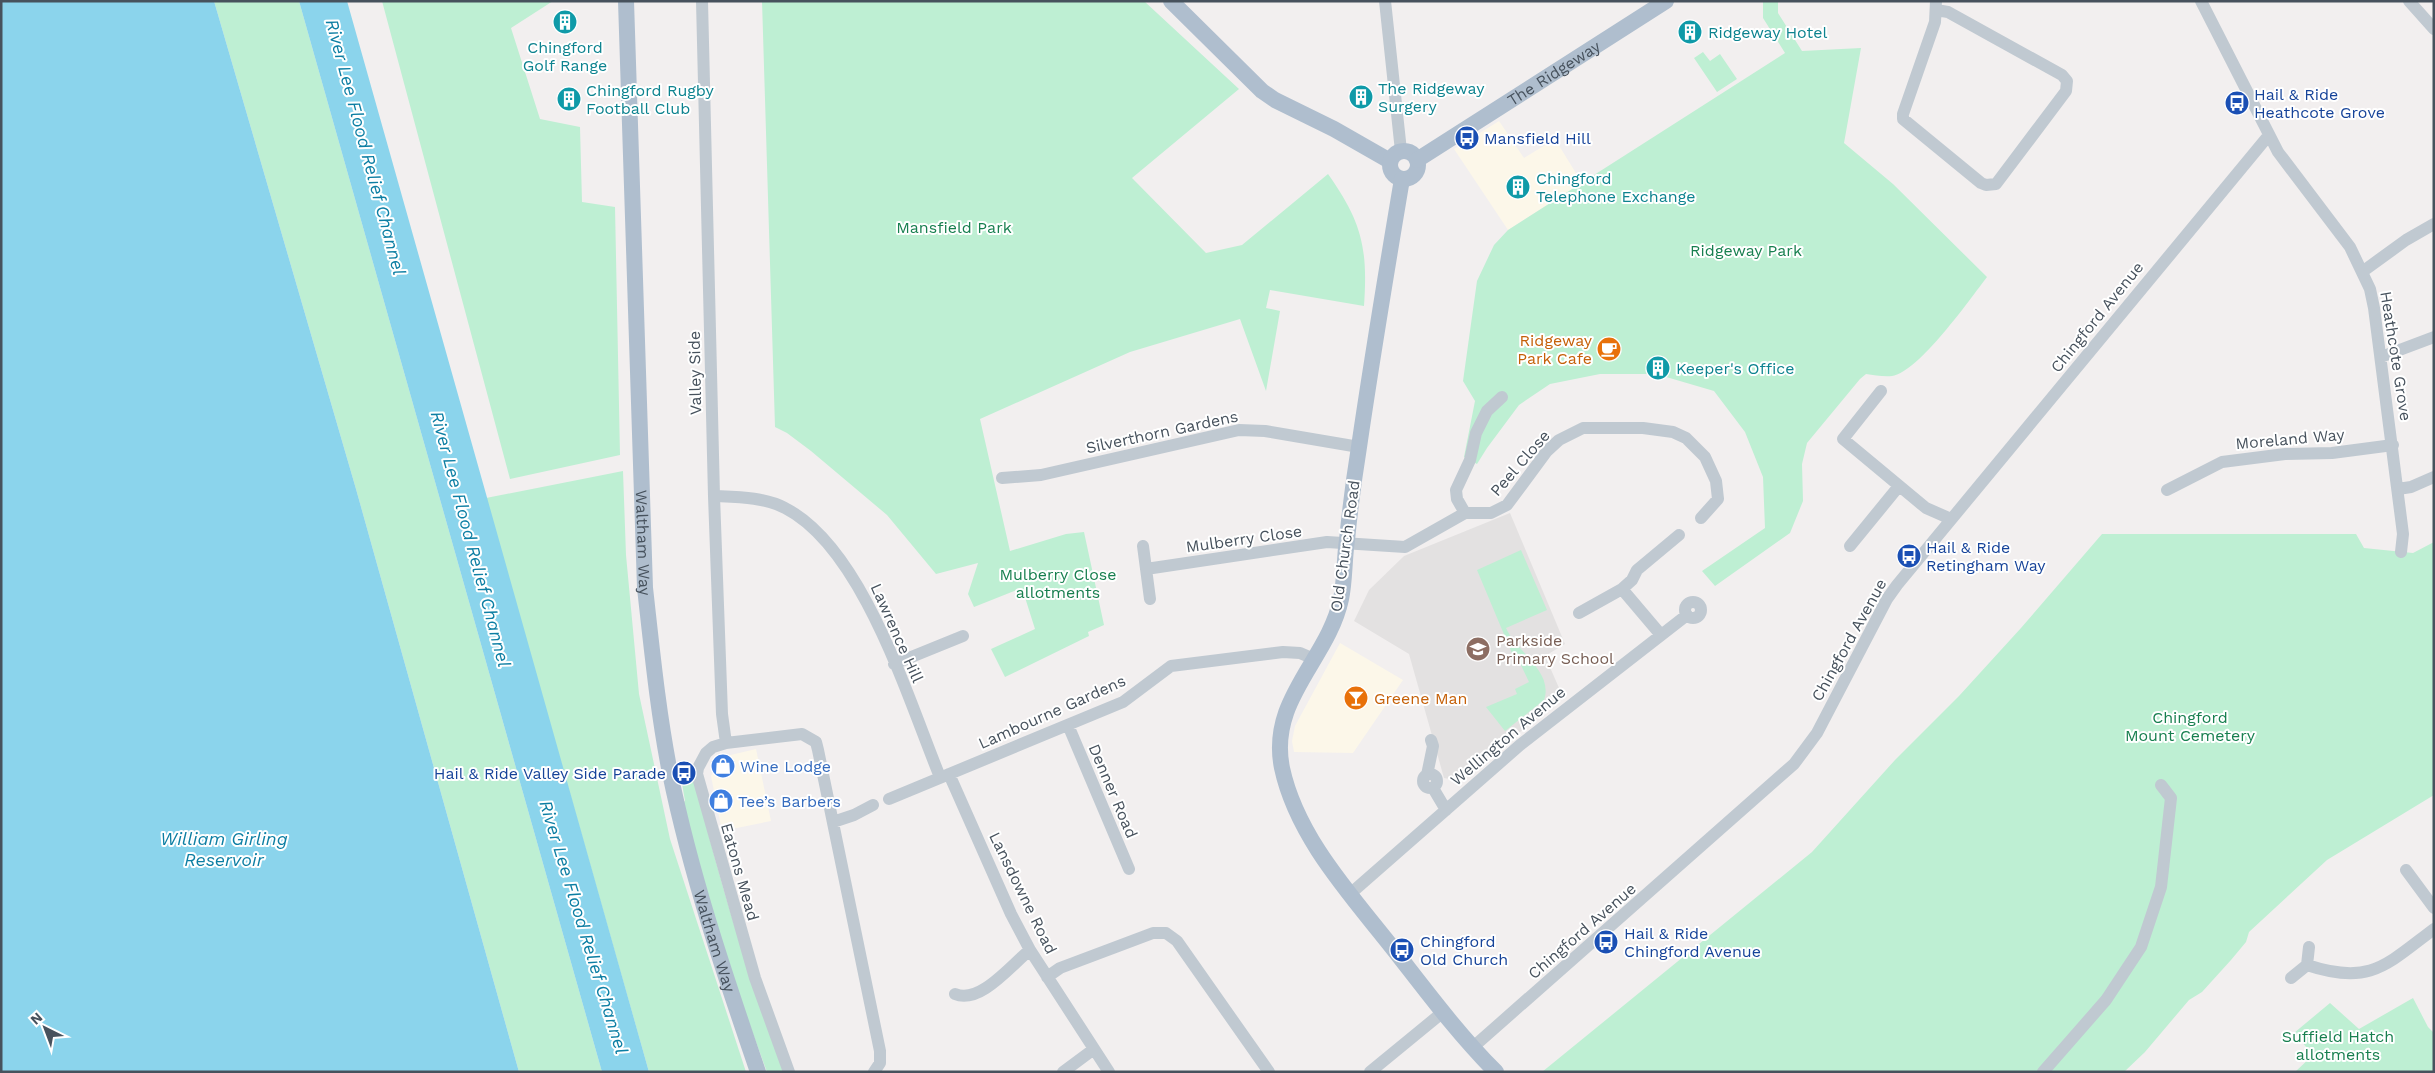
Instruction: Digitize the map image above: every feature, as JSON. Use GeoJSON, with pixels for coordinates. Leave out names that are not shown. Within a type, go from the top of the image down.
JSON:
{"type":"FeatureCollection","features":[{"type":"Feature","properties":{"kind":"main road","name":"Waltham Way"},"geometry":{"type":"LineString","coordinates":[[626,1],[645,588],[655,681],[670,770],[686,844],[716,949],[758,1072]]}},
{"type":"Feature","properties":{"kind":"main road"},"geometry":{"type":"LineString","coordinates":[[1171,1],[1262,91],[1275,100],[1365,145],[1396,156],[1412,153],[1418,160],[1418,169],[1415,175],[1402,179],[1393,174],[1396,156]]}},
{"type":"Feature","properties":{"kind":"main road","name":"The Ridgeway"},"geometry":{"type":"LineString","coordinates":[[1418,160],[1666,1]]}},
{"type":"Feature","properties":{"kind":"main road","name":"Old Church Road"},"geometry":{"type":"LineString","coordinates":[[1402,179],[1359,447],[1346,542],[1341,601],[1334,620],[1314,659],[1286,708],[1280,743],[1282,767],[1302,821],[1350,894],[1472,1048],[1496,1072]]}},
{"type":"Feature","properties":{"kind":"street","name":"Valley Side"},"geometry":{"type":"LineString","coordinates":[[702,1],[714,496],[722,714],[726,743]]}},
{"type":"Feature","properties":{"kind":"street"},"geometry":{"type":"LineString","coordinates":[[1385,1],[1396,156]]}},
{"type":"Feature","properties":{"kind":"street","name":"Heathcote Grove"},"geometry":{"type":"LineString","coordinates":[[2201,1],[2278,152],[2336,227],[2350,247],[2362,272],[2374,308],[2393,445],[2403,534],[2400,552]]}},
{"type":"Feature","properties":{"kind":"street"},"geometry":{"type":"LineString","coordinates":[[2409,1],[2434,29]]}},
{"type":"Feature","properties":{"kind":"street"},"geometry":{"type":"LineString","coordinates":[[1936,6],[2062,75],[2067,82],[2066,90],[1996,184],[1986,185],[1981,183],[1904,119],[1903,114],[1935,22],[1936,6]]}},
{"type":"Feature","properties":{"kind":"street","name":"Chingford Avenue"},"geometry":{"type":"LineString","coordinates":[[1472,1048],[1794,764],[1817,733],[1887,599],[2269,135]]}},
{"type":"Feature","properties":{"kind":"street"},"geometry":{"type":"LineString","coordinates":[[2362,272],[2406,240],[2434,224]]}},
{"type":"Feature","properties":{"kind":"street"},"geometry":{"type":"LineString","coordinates":[[2381,357],[2434,337]]}},
{"type":"Feature","properties":{"kind":"street"},"geometry":{"type":"LineString","coordinates":[[1881,391],[1843,439],[1926,508],[1951,519]]}},
{"type":"Feature","properties":{"kind":"street"},"geometry":{"type":"LineString","coordinates":[[1465,513],[1457,499],[1456,490],[1470,460],[1476,433],[1487,411],[1502,397]]}},
{"type":"Feature","properties":{"kind":"street","name":"Peel Close"},"geometry":{"type":"LineString","coordinates":[[1346,542],[1405,547],[1465,513],[1491,513],[1507,505],[1548,451],[1572,432],[1598,427],[1643,428],[1673,432],[1686,438],[1706,457],[1716,481],[1718,499],[1701,518]]}},
{"type":"Feature","properties":{"kind":"street","name":"Silverthorn Gardens"},"geometry":{"type":"LineString","coordinates":[[1002,478],[1041,475],[1239,430],[1265,431],[1359,447]]}},
{"type":"Feature","properties":{"kind":"street","name":"Moreland Way"},"geometry":{"type":"LineString","coordinates":[[2167,490],[2222,462],[2285,454],[2332,453],[2393,445]]}},
{"type":"Feature","properties":{"kind":"street"},"geometry":{"type":"LineString","coordinates":[[2398,489],[2411,487],[2434,477]]}},
{"type":"Feature","properties":{"kind":"street"},"geometry":{"type":"LineString","coordinates":[[1850,546],[1899,486]]}},
{"type":"Feature","properties":{"kind":"street","name":"Lawrence Hill"},"geometry":{"type":"LineString","coordinates":[[714,496],[766,502],[784,507],[817,531],[844,563],[874,615],[944,776]]}},
{"type":"Feature","properties":{"kind":"street"},"geometry":{"type":"LineString","coordinates":[[1579,613],[1622,589],[1632,580],[1638,570],[1679,535]]}},
{"type":"Feature","properties":{"kind":"street","name":"Mulberry Close"},"geometry":{"type":"LineString","coordinates":[[1146,569],[1327,542],[1346,542]]}},
{"type":"Feature","properties":{"kind":"street"},"geometry":{"type":"LineString","coordinates":[[1143,546],[1150,599]]}},
{"type":"Feature","properties":{"kind":"street"},"geometry":{"type":"LineString","coordinates":[[1622,589],[1661,635]]}},
{"type":"Feature","properties":{"kind":"street","name":"Wellington Avenue"},"geometry":{"type":"LineString","coordinates":[[1350,894],[1520,745],[1687,615]]}},
{"type":"Feature","properties":{"kind":"street"},"geometry":{"type":"LineString","coordinates":[[894,664],[963,636]]}},
{"type":"Feature","properties":{"kind":"street","name":"Lambourne Gardens"},"geometry":{"type":"LineString","coordinates":[[889,799],[1126,700],[1161,672],[1183,663],[1292,652],[1314,659]]}},
{"type":"Feature","properties":{"kind":"street","name":"Denner Road"},"geometry":{"type":"LineString","coordinates":[[1068,725],[1128,869]]}},
{"type":"Feature","properties":{"kind":"street","name":"Eatons Mead"},"geometry":{"type":"LineString","coordinates":[[789,1072],[754,978],[699,784],[698,768],[706,753],[713,747],[726,743],[802,734],[811,737],[816,742],[818,750],[880,1051],[880,1063],[874,1072]]}},
{"type":"Feature","properties":{"kind":"street","name":"Wellington Avenue"},"geometry":{"type":"LineString","coordinates":[[1431,740],[1433,746],[1427,775],[1434,775],[1437,779],[1437,784],[1433,788],[1446,810]]}},
{"type":"Feature","properties":{"kind":"street","name":"Lansdowne Road"},"geometry":{"type":"LineString","coordinates":[[944,776],[1030,950],[1109,1072]]}},
{"type":"Feature","properties":{"kind":"street"},"geometry":{"type":"LineString","coordinates":[[2043,1072],[2106,1000],[2141,947],[2161,887],[2170,798],[2161,785]]}},
{"type":"Feature","properties":{"kind":"street"},"geometry":{"type":"LineString","coordinates":[[833,822],[854,815],[873,805]]}},
{"type":"Feature","properties":{"kind":"street"},"geometry":{"type":"LineString","coordinates":[[2406,870],[2434,908]]}},
{"type":"Feature","properties":{"kind":"street"},"geometry":{"type":"LineString","coordinates":[[1047,977],[1060,968],[1154,933],[1166,933],[1177,941],[1269,1072]]}},
{"type":"Feature","properties":{"kind":"street"},"geometry":{"type":"LineString","coordinates":[[2307,965],[2355,974],[2367,972],[2378,969],[2432,934]]}},
{"type":"Feature","properties":{"kind":"street"},"geometry":{"type":"LineString","coordinates":[[2291,978],[2307,965],[2309,947]]}},
{"type":"Feature","properties":{"kind":"street"},"geometry":{"type":"LineString","coordinates":[[955,994],[966,996],[984,990],[1030,950]]}},
{"type":"Feature","properties":{"kind":"street"},"geometry":{"type":"LineString","coordinates":[[1370,1072],[1443,1012]]}},
{"type":"Feature","properties":{"kind":"street"},"geometry":{"type":"LineString","coordinates":[[1063,1072],[1094,1049]]}},
{"type":"Feature","properties":{"kind":"shaded area"},"geometry":{"type":"Polygon","coordinates":[[[1499,121],[1524,158],[1555,139],[1582,183],[1508,230],[1454,149],[1499,121]]]}},
{"type":"Feature","properties":{"kind":"shaded area","name":"Parkside Primary School"},"geometry":{"type":"Polygon","coordinates":[[[1510,513],[1565,644],[1545,656],[1563,697],[1460,781],[1444,778],[1409,654],[1354,621],[1369,590],[1404,556],[1510,513]]]}},
{"type":"Feature","properties":{"kind":"shaded area"},"geometry":{"type":"Polygon","coordinates":[[[1340,643],[1403,680],[1353,753],[1294,752],[1292,741],[1295,726],[1340,643]]]}},
{"type":"Feature","properties":{"kind":"shaded area"},"geometry":{"type":"Polygon","coordinates":[[[756,749],[771,821],[722,831],[711,776],[722,757],[756,749]]]}},
{"type":"Feature","properties":{"kind":"green space"},"geometry":{"type":"Polygon","coordinates":[[[214,1],[299,1],[602,1072],[519,1072],[356,489],[214,1]]]}},
{"type":"Feature","properties":{"kind":"green space"},"geometry":{"type":"Polygon","coordinates":[[[382,1],[553,1],[511,28],[540,119],[580,127],[582,202],[615,207],[620,455],[510,479],[382,1]]]}},
{"type":"Feature","properties":{"kind":"green space","name":"Mansfield Park"},"geometry":{"type":"Polygon","coordinates":[[[762,1],[1144,1],[1239,89],[1132,178],[1206,253],[1242,245],[1328,174],[1349,207],[1355,222],[1360,236],[1365,268],[1364,306],[1270,290],[1266,308],[1280,311],[1266,391],[1240,319],[1130,352],[980,419],[1010,551],[1066,534],[1084,532],[1104,625],[1088,632],[1089,636],[1005,677],[991,649],[1035,629],[1022,588],[974,607],[968,594],[978,563],[936,574],[887,515],[811,451],[787,433],[775,427],[762,1]]]}},
{"type":"Feature","properties":{"kind":"green space","name":"Ridgeway Park"},"geometry":{"type":"Polygon","coordinates":[[[1763,1],[1778,1],[1778,13],[1802,51],[1861,48],[1844,143],[1893,184],[1987,277],[1957,317],[1916,362],[1903,372],[1892,376],[1866,374],[1860,379],[1807,443],[1802,464],[1803,501],[1790,533],[1715,586],[1702,571],[1765,528],[1763,477],[1745,432],[1714,391],[1656,374],[1600,374],[1550,384],[1519,405],[1477,464],[1464,457],[1475,401],[1463,381],[1477,281],[1494,245],[1508,230],[1785,53],[1763,18],[1763,1]]]}},
{"type":"Feature","properties":{"kind":"green space"},"geometry":{"type":"Polygon","coordinates":[[[1703,52],[1710,61],[1720,54],[1737,79],[1717,92],[1694,58],[1703,52]]]}},
{"type":"Feature","properties":{"kind":"green space"},"geometry":{"type":"Polygon","coordinates":[[[623,471],[626,555],[639,694],[670,839],[746,1072],[649,1072],[486,498],[623,471]]]}},
{"type":"Feature","properties":{"kind":"green space","name":"Chingford Mount Cemetery"},"geometry":{"type":"Polygon","coordinates":[[[2102,534],[2356,534],[2364,548],[2413,553],[2434,542],[2434,795],[2327,860],[2249,932],[2246,942],[2231,960],[2202,992],[2189,1000],[2145,1052],[2124,1072],[1542,1072],[1812,852],[1895,760],[1959,696],[2102,534]]]}},
{"type":"Feature","properties":{"kind":"green space"},"geometry":{"type":"Polygon","coordinates":[[[1521,550],[1547,610],[1506,628],[1511,637],[1539,671],[1544,680],[1546,690],[1544,700],[1505,731],[1486,707],[1517,694],[1515,689],[1529,682],[1520,663],[1516,663],[1477,570],[1521,550]]]}},
{"type":"Feature","properties":{"kind":"green space"},"geometry":{"type":"Polygon","coordinates":[[[690,762],[732,918],[770,1034],[785,1072],[767,1072],[720,944],[682,803],[685,801],[680,772],[690,762]]]}},
{"type":"Feature","properties":{"kind":"green space","name":"Suffield Hatch allotments"},"geometry":{"type":"Polygon","coordinates":[[[2413,998],[2428,1027],[2434,1033],[2434,1072],[2295,1072],[2313,1055],[2294,1033],[2330,1003],[2359,1029],[2413,998]]]}},
{"type":"Feature","properties":{"kind":"water","name":"William Girling Reservoir"},"geometry":{"type":"Polygon","coordinates":[[[1,1],[214,1],[356,489],[519,1072],[1,1072],[1,1]]]}},
{"type":"Feature","properties":{"kind":"water","name":"River Lee Flood Relief Channel"},"geometry":{"type":"Polygon","coordinates":[[[299,1],[347,1],[649,1072],[602,1072],[299,1]]]}},
{"type":"Feature","properties":{"kind":"place","name":"Chingford Golf Range"},"geometry":{"type":"Point","coordinates":[565,22]}},
{"type":"Feature","properties":{"kind":"place","name":"Ridgeway Hotel"},"geometry":{"type":"Point","coordinates":[1690,32]}},
{"type":"Feature","properties":{"kind":"place","name":"The Ridgeway Surgery"},"geometry":{"type":"Point","coordinates":[1361,97]}},
{"type":"Feature","properties":{"kind":"place","name":"Chingford Rugby Football Club"},"geometry":{"type":"Point","coordinates":[569,99]}},
{"type":"Feature","properties":{"kind":"place","name":"Hail & Ride Heathcote Grove"},"geometry":{"type":"Point","coordinates":[2237,103]}},
{"type":"Feature","properties":{"kind":"place","name":"Mansfield Hill"},"geometry":{"type":"Point","coordinates":[1467,138]}},
{"type":"Feature","properties":{"kind":"place","name":"Chingford Telephone Exchange"},"geometry":{"type":"Point","coordinates":[1518,187]}},
{"type":"Feature","properties":{"kind":"place","name":"Ridgeway Park Cafe"},"geometry":{"type":"Point","coordinates":[1609,349]}},
{"type":"Feature","properties":{"kind":"place","name":"Keeper's Office"},"geometry":{"type":"Point","coordinates":[1658,368]}},
{"type":"Feature","properties":{"kind":"place","name":"Hail & Ride Retingham Way"},"geometry":{"type":"Point","coordinates":[1909,556]}},
{"type":"Feature","properties":{"kind":"place","name":"Parkside Primary School"},"geometry":{"type":"Point","coordinates":[1478,649]}},
{"type":"Feature","properties":{"kind":"place","name":"Greene Man"},"geometry":{"type":"Point","coordinates":[1356,698]}},
{"type":"Feature","properties":{"kind":"place","name":"Wine Lodge"},"geometry":{"type":"Point","coordinates":[723,766]}},
{"type":"Feature","properties":{"kind":"place","name":"Hail & Ride Valley Side Parade"},"geometry":{"type":"Point","coordinates":[684,773]}},
{"type":"Feature","properties":{"kind":"place","name":"Tee’s Barbers"},"geometry":{"type":"Point","coordinates":[721,801]}},
{"type":"Feature","properties":{"kind":"place","name":"Hail & Ride Chingford Avenue"},"geometry":{"type":"Point","coordinates":[1606,942]}},
{"type":"Feature","properties":{"kind":"place","name":"Chingford Old Church"},"geometry":{"type":"Point","coordinates":[1402,950]}},
{"type":"Feature","properties":{"kind":"park label","name":"Mulberry Close allotments"},"geometry":{"type":"Point","coordinates":[1058,583]}}]}
